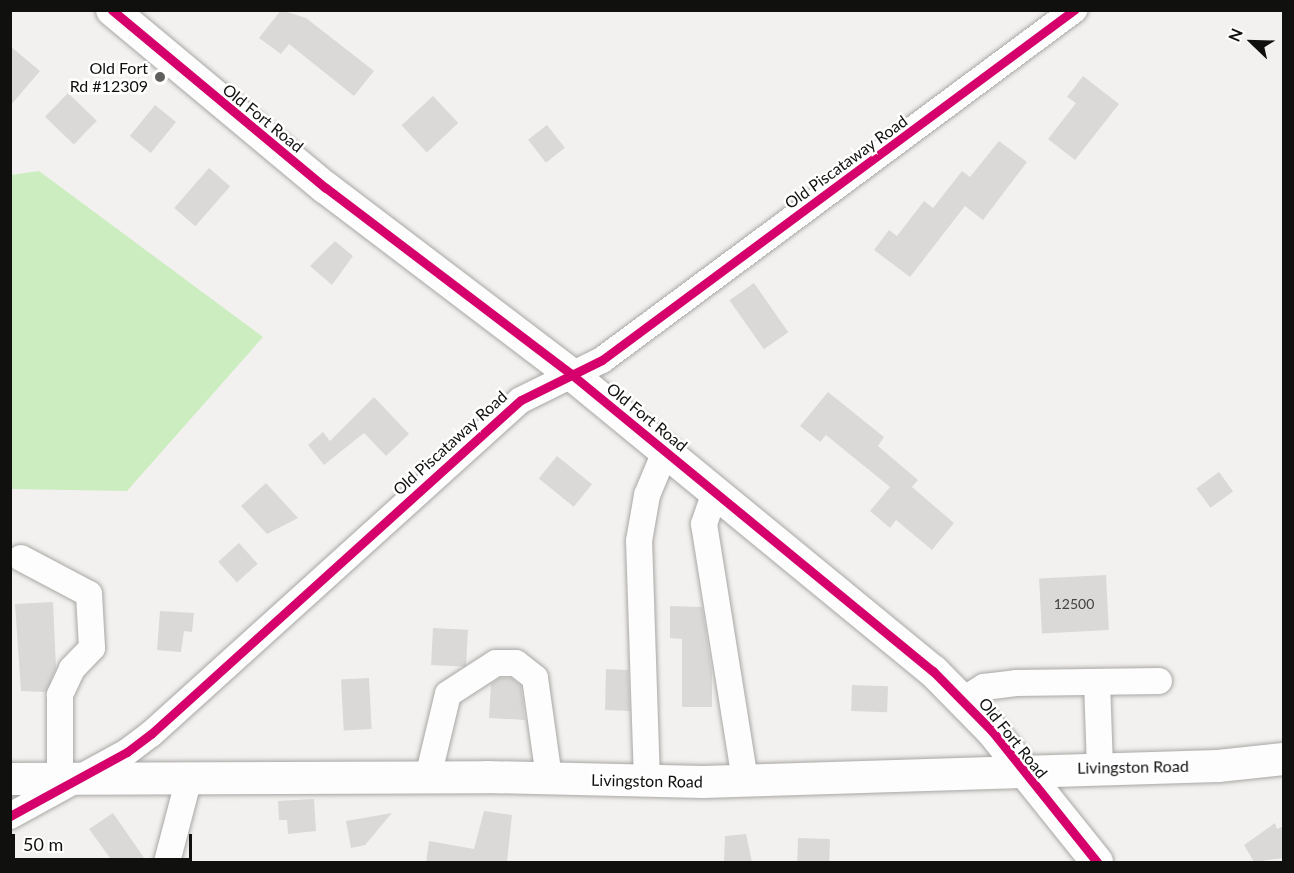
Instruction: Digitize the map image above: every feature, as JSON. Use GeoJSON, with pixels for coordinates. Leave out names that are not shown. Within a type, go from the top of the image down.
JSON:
{"type":"FeatureCollection","features":[{"type":"Feature","properties":{"kind":"main road","name":"Old Fort Road"},"geometry":{"type":"LineString","coordinates":[[112,10],[326,188],[571,374],[963,700],[992,731],[1018,769],[1097,862]]}},
{"type":"Feature","properties":{"kind":"main road","name":"Livingston Road"},"geometry":{"type":"LineString","coordinates":[[10,778],[72,776],[428,777],[745,781],[1018,769],[1218,766],[1284,759]]}},
{"type":"Feature","properties":{"kind":"street","name":"Old Piscataway Road"},"geometry":{"type":"LineString","coordinates":[[10,816],[72,776],[151,734],[521,400],[602,360],[1074,10]]}},
{"type":"Feature","properties":{"kind":"street"},"geometry":{"type":"LineString","coordinates":[[647,781],[639,541],[647,495],[665,452]]}},
{"type":"Feature","properties":{"kind":"street"},"geometry":{"type":"LineString","coordinates":[[715,492],[704,524],[745,781]]}},
{"type":"Feature","properties":{"kind":"street"},"geometry":{"type":"LineString","coordinates":[[21,558],[89,594],[92,648],[72,669],[60,695],[72,776]]}},
{"type":"Feature","properties":{"kind":"street"},"geometry":{"type":"LineString","coordinates":[[428,777],[448,694],[496,663],[516,663],[535,678],[549,778]]}},
{"type":"Feature","properties":{"kind":"street"},"geometry":{"type":"LineString","coordinates":[[963,700],[984,687],[1159,681]]}},
{"type":"Feature","properties":{"kind":"street"},"geometry":{"type":"LineString","coordinates":[[1097,682],[1100,767]]}},
{"type":"Feature","properties":{"kind":"street"},"geometry":{"type":"LineString","coordinates":[[167,862],[189,778]]}},
{"type":"Feature","properties":{"kind":"green space"},"geometry":{"type":"Polygon","coordinates":[[[39,171],[263,337],[127,491],[11,489],[11,175],[39,171]]]}},
{"type":"Feature","properties":{"kind":"building"},"geometry":{"type":"Polygon","coordinates":[[[281,10],[306,18],[374,71],[354,96],[289,44],[281,54],[259,38],[281,10]]]}},
{"type":"Feature","properties":{"kind":"building"},"geometry":{"type":"Polygon","coordinates":[[[10,46],[40,71],[10,106],[10,46]]]}},
{"type":"Feature","properties":{"kind":"building"},"geometry":{"type":"Polygon","coordinates":[[[1083,76],[1119,104],[1075,160],[1048,139],[1076,103],[1067,97],[1083,76]]]}},
{"type":"Feature","properties":{"kind":"building"},"geometry":{"type":"Polygon","coordinates":[[[68,93],[97,121],[74,145],[45,117],[68,93]]]}},
{"type":"Feature","properties":{"kind":"building"},"geometry":{"type":"Polygon","coordinates":[[[433,96],[458,123],[427,152],[402,125],[433,96]]]}},
{"type":"Feature","properties":{"kind":"building"},"geometry":{"type":"Polygon","coordinates":[[[155,105],[176,122],[151,153],[130,136],[155,105]]]}},
{"type":"Feature","properties":{"kind":"building"},"geometry":{"type":"Polygon","coordinates":[[[547,125],[565,148],[546,163],[528,140],[547,125]]]}},
{"type":"Feature","properties":{"kind":"building"},"geometry":{"type":"Polygon","coordinates":[[[999,141],[1027,162],[983,220],[965,206],[910,277],[874,250],[889,230],[897,236],[924,201],[933,208],[962,171],[970,177],[999,141]]]}},
{"type":"Feature","properties":{"kind":"building"},"geometry":{"type":"Polygon","coordinates":[[[209,168],[230,186],[195,226],[174,208],[209,168]]]}},
{"type":"Feature","properties":{"kind":"building"},"geometry":{"type":"Polygon","coordinates":[[[335,241],[353,256],[332,285],[310,266],[335,241]]]}},
{"type":"Feature","properties":{"kind":"building"},"geometry":{"type":"Polygon","coordinates":[[[754,283],[788,332],[764,349],[729,300],[754,283]]]}},
{"type":"Feature","properties":{"kind":"building"},"geometry":{"type":"Polygon","coordinates":[[[828,392],[884,437],[878,446],[918,480],[912,487],[954,523],[932,550],[896,520],[890,528],[870,511],[890,487],[826,435],[820,442],[800,426],[828,392]]]}},
{"type":"Feature","properties":{"kind":"building"},"geometry":{"type":"Polygon","coordinates":[[[374,397],[409,434],[386,456],[364,433],[324,465],[308,445],[323,432],[330,441],[374,397]]]}},
{"type":"Feature","properties":{"kind":"building"},"geometry":{"type":"Polygon","coordinates":[[[557,456],[592,484],[574,507],[539,479],[557,456]]]}},
{"type":"Feature","properties":{"kind":"building"},"geometry":{"type":"Polygon","coordinates":[[[1219,472],[1233,491],[1210,508],[1196,488],[1219,472]]]}},
{"type":"Feature","properties":{"kind":"building"},"geometry":{"type":"Polygon","coordinates":[[[266,483],[298,518],[267,534],[241,506],[266,483]]]}},
{"type":"Feature","properties":{"kind":"building"},"geometry":{"type":"Polygon","coordinates":[[[239,543],[258,564],[237,583],[218,562],[239,543]]]}},
{"type":"Feature","properties":{"kind":"building"},"geometry":{"type":"Polygon","coordinates":[[[1106,575],[1109,630],[1042,633],[1039,579],[1106,575]]]}},
{"type":"Feature","properties":{"kind":"building"},"geometry":{"type":"Polygon","coordinates":[[[53,602],[56,668],[46,692],[21,691],[15,604],[53,602]]]}},
{"type":"Feature","properties":{"kind":"building"},"geometry":{"type":"Polygon","coordinates":[[[670,606],[702,607],[712,672],[712,707],[682,707],[682,639],[670,638],[670,606]]]}},
{"type":"Feature","properties":{"kind":"building"},"geometry":{"type":"Polygon","coordinates":[[[160,611],[194,613],[192,632],[184,631],[181,652],[157,650],[160,611]]]}},
{"type":"Feature","properties":{"kind":"building"},"geometry":{"type":"Polygon","coordinates":[[[433,628],[468,630],[466,667],[431,665],[433,628]]]}},
{"type":"Feature","properties":{"kind":"building"},"geometry":{"type":"Polygon","coordinates":[[[606,669],[628,670],[630,711],[605,710],[606,669]]]}},
{"type":"Feature","properties":{"kind":"building"},"geometry":{"type":"Polygon","coordinates":[[[369,678],[372,729],[344,730],[341,679],[369,678]]]}},
{"type":"Feature","properties":{"kind":"building"},"geometry":{"type":"Polygon","coordinates":[[[500,678],[511,678],[521,686],[525,720],[489,718],[491,684],[500,678]]]}},
{"type":"Feature","properties":{"kind":"building"},"geometry":{"type":"Polygon","coordinates":[[[852,685],[888,686],[887,712],[851,711],[852,685]]]}},
{"type":"Feature","properties":{"kind":"building"},"geometry":{"type":"Polygon","coordinates":[[[314,799],[316,831],[288,834],[287,820],[279,820],[278,801],[314,799]]]}},
{"type":"Feature","properties":{"kind":"building"},"geometry":{"type":"Polygon","coordinates":[[[484,811],[512,815],[507,862],[426,862],[429,841],[474,849],[484,811]]]}},
{"type":"Feature","properties":{"kind":"building"},"geometry":{"type":"Polygon","coordinates":[[[113,813],[147,862],[113,862],[89,829],[113,813]]]}},
{"type":"Feature","properties":{"kind":"building"},"geometry":{"type":"Polygon","coordinates":[[[392,813],[365,845],[351,848],[346,821],[392,813]]]}},
{"type":"Feature","properties":{"kind":"building"},"geometry":{"type":"Polygon","coordinates":[[[1275,823],[1277,829],[1284,826],[1284,858],[1254,862],[1244,845],[1275,823]]]}},
{"type":"Feature","properties":{"kind":"building"},"geometry":{"type":"Polygon","coordinates":[[[746,834],[752,862],[724,862],[725,836],[746,834]]]}},
{"type":"Feature","properties":{"kind":"building"},"geometry":{"type":"Polygon","coordinates":[[[798,838],[830,839],[829,862],[797,862],[798,838]]]}},
{"type":"Feature","properties":{"kind":"cycle path"},"geometry":{"type":"LineString","coordinates":[[112,10],[326,188],[571,374],[933,671],[992,731],[1097,862]]}},
{"type":"Feature","properties":{"kind":"cycle path"},"geometry":{"type":"LineString","coordinates":[[10,816],[127,752],[151,734],[521,400],[602,360],[1074,10]]}},
{"type":"Feature","properties":{"kind":"place","name":"Old Fort Rd #12309"},"geometry":{"type":"Point","coordinates":[160,77]}}]}
